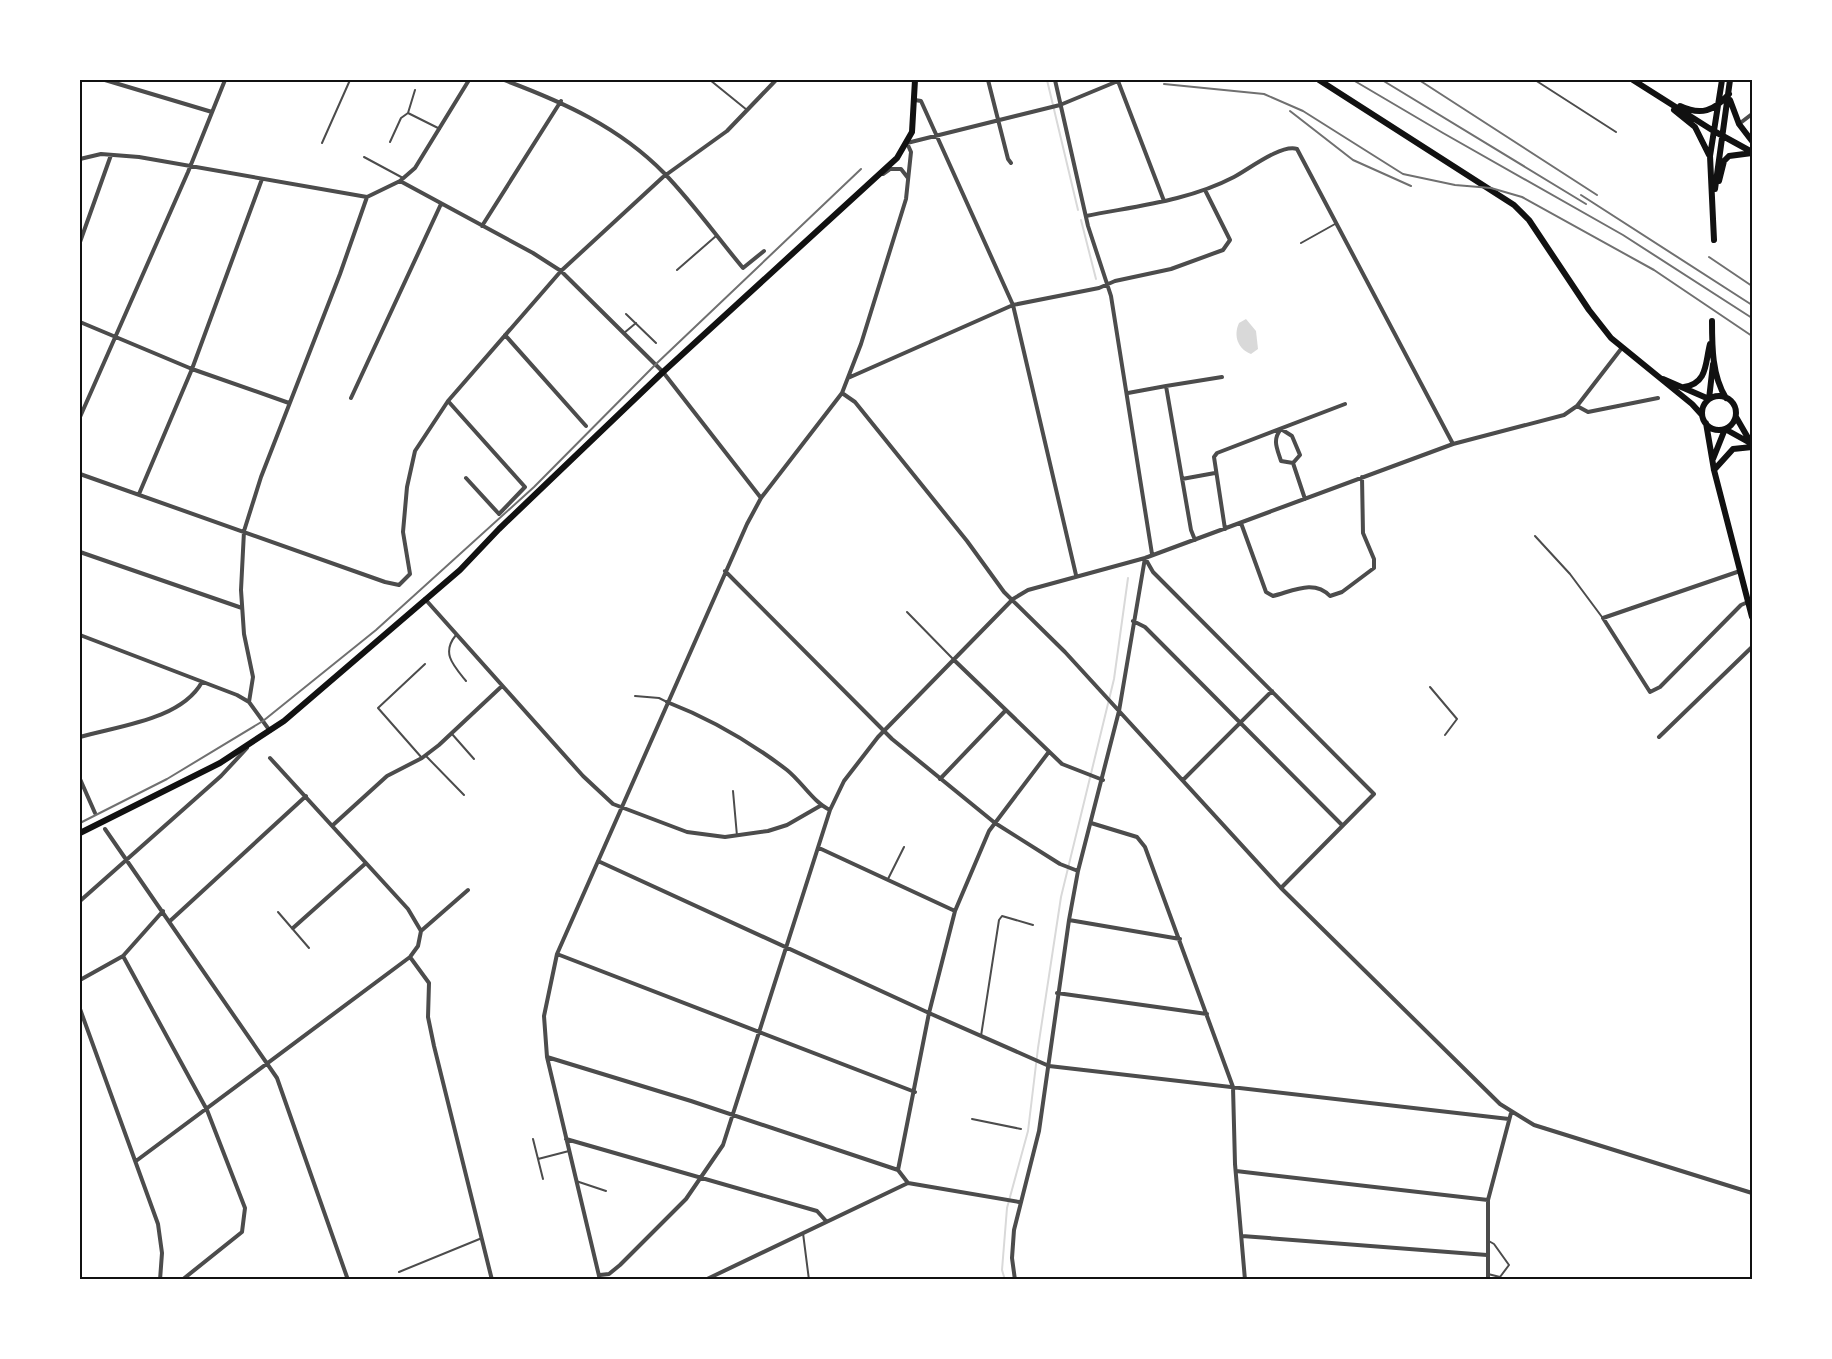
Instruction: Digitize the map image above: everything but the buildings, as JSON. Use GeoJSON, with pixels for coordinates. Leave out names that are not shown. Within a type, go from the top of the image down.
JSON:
{"type":"FeatureCollection","features":[{"type":"Feature","properties":{"kind":"main road"},"geometry":{"type":"LineString","coordinates":[[80,833],[249,746],[270,732],[460,570],[499,529],[663,372],[875,178],[907,143],[914,123],[915,80]]}},
{"type":"Feature","properties":{"kind":"main road"},"geometry":{"type":"LineString","coordinates":[[1319,80],[1491,188],[1521,211],[1588,310],[1621,349],[1695,406],[1706,423],[1714,470],[1752,617]]}},
{"type":"Feature","properties":{"kind":"main road"},"geometry":{"type":"LineString","coordinates":[[1633,80],[1752,153]]}},
{"type":"Feature","properties":{"kind":"main road"},"geometry":{"type":"LineString","coordinates":[[1714,240],[1710,156],[1712,130],[1722,80]]}},
{"type":"Feature","properties":{"kind":"main road"},"geometry":{"type":"LineString","coordinates":[[1713,200],[1730,80]]}},
{"type":"Feature","properties":{"kind":"main road"},"geometry":{"type":"LineString","coordinates":[[1663,99],[1698,113],[1716,106],[1729,93]]}},
{"type":"Feature","properties":{"kind":"main road"},"geometry":{"type":"LineString","coordinates":[[1729,93],[1739,124],[1752,141]]}},
{"type":"Feature","properties":{"kind":"main road"},"geometry":{"type":"LineString","coordinates":[[1663,99],[1695,127],[1710,156]]}},
{"type":"Feature","properties":{"kind":"main road"},"geometry":{"type":"LineString","coordinates":[[1715,189],[1727,158],[1738,153],[1752,153]]}},
{"type":"Feature","properties":{"kind":"main road"},"geometry":{"type":"LineString","coordinates":[[1702,415],[1709,399],[1713,360],[1712,321]]}},
{"type":"Feature","properties":{"kind":"main road"},"geometry":{"type":"LineString","coordinates":[[1684,387],[1695,384],[1704,375],[1712,337]]}},
{"type":"Feature","properties":{"kind":"main road"},"geometry":{"type":"LineString","coordinates":[[1713,360],[1719,384],[1726,398],[1736,408],[1736,417],[1752,445]]}},
{"type":"Feature","properties":{"kind":"main road"},"geometry":{"type":"LineString","coordinates":[[1661,378],[1709,399],[1716,396],[1726,398]]}},
{"type":"Feature","properties":{"kind":"main road"},"geometry":{"type":"LineString","coordinates":[[1695,406],[1708,436]]}},
{"type":"Feature","properties":{"kind":"main road"},"geometry":{"type":"LineString","coordinates":[[1713,460],[1725,429],[1736,417]]}},
{"type":"Feature","properties":{"kind":"main road"},"geometry":{"type":"LineString","coordinates":[[1706,423],[1715,429],[1725,429],[1752,445]]}},
{"type":"Feature","properties":{"kind":"main road"},"geometry":{"type":"LineString","coordinates":[[1714,470],[1733,449],[1752,445]]}},
{"type":"Feature","properties":{"kind":"street"},"geometry":{"type":"LineString","coordinates":[[105,80],[212,112]]}},
{"type":"Feature","properties":{"kind":"street"},"geometry":{"type":"LineString","coordinates":[[80,417],[190,166],[225,80]]}},
{"type":"Feature","properties":{"kind":"street"},"geometry":{"type":"LineString","coordinates":[[80,159],[111,155],[190,166],[367,197],[402,180],[415,168],[470,80]]}},
{"type":"Feature","properties":{"kind":"street"},"geometry":{"type":"LineString","coordinates":[[504,80],[561,101],[600,122],[666,175],[743,268],[765,251]]}},
{"type":"Feature","properties":{"kind":"street"},"geometry":{"type":"LineString","coordinates":[[80,474],[393,585],[402,583],[410,574],[411,567],[403,532],[407,487],[415,451],[448,401],[561,271],[666,175],[715,140],[776,80]]}},
{"type":"Feature","properties":{"kind":"street"},"geometry":{"type":"LineString","coordinates":[[988,80],[1011,163]]}},
{"type":"Feature","properties":{"kind":"street"},"geometry":{"type":"LineString","coordinates":[[1055,80],[1055,106],[1094,250],[1108,284],[1128,393],[1152,554]]}},
{"type":"Feature","properties":{"kind":"street"},"geometry":{"type":"LineString","coordinates":[[1164,201],[1117,80],[1055,106],[907,143],[911,152],[906,199],[893,246],[842,393],[761,498],[725,571],[667,702],[624,808],[597,861],[557,954],[544,1016],[547,1057],[600,1277],[609,1274],[620,1265],[686,1199],[703,1178],[723,1145],[761,1033],[830,810],[844,781],[883,731],[1013,599],[1028,590],[1076,575],[1145,558],[1453,444],[1495,431],[1555,419],[1576,406],[1621,349]]}},
{"type":"Feature","properties":{"kind":"street"},"geometry":{"type":"LineString","coordinates":[[915,100],[921,101],[1013,305],[1076,575]]}},
{"type":"Feature","properties":{"kind":"street"},"geometry":{"type":"LineString","coordinates":[[482,226],[561,101]]}},
{"type":"Feature","properties":{"kind":"street"},"geometry":{"type":"LineString","coordinates":[[1739,124],[1752,114]]}},
{"type":"Feature","properties":{"kind":"street"},"geometry":{"type":"LineString","coordinates":[[1086,216],[1164,201],[1205,190],[1287,148],[1297,149],[1453,444]]}},
{"type":"Feature","properties":{"kind":"street"},"geometry":{"type":"LineString","coordinates":[[80,242],[111,155]]}},
{"type":"Feature","properties":{"kind":"street"},"geometry":{"type":"LineString","coordinates":[[875,178],[890,169],[901,169],[909,178]]}},
{"type":"Feature","properties":{"kind":"street"},"geometry":{"type":"LineString","coordinates":[[139,494],[192,369],[262,178]]}},
{"type":"Feature","properties":{"kind":"street"},"geometry":{"type":"LineString","coordinates":[[402,180],[561,271],[663,372],[761,498]]}},
{"type":"Feature","properties":{"kind":"street"},"geometry":{"type":"LineString","coordinates":[[848,378],[1013,305],[1171,269],[1227,248],[1230,240],[1205,190]]}},
{"type":"Feature","properties":{"kind":"street"},"geometry":{"type":"LineString","coordinates":[[249,702],[253,677],[244,634],[242,608],[244,531],[289,403],[340,274],[367,197]]}},
{"type":"Feature","properties":{"kind":"street"},"geometry":{"type":"LineString","coordinates":[[351,398],[441,204]]}},
{"type":"Feature","properties":{"kind":"street"},"geometry":{"type":"LineString","coordinates":[[80,322],[192,369],[289,403]]}},
{"type":"Feature","properties":{"kind":"street"},"geometry":{"type":"LineString","coordinates":[[505,335],[586,426]]}},
{"type":"Feature","properties":{"kind":"street"},"geometry":{"type":"LineString","coordinates":[[1128,393],[1222,377]]}},
{"type":"Feature","properties":{"kind":"street"},"geometry":{"type":"LineString","coordinates":[[1167,386],[1195,540]]}},
{"type":"Feature","properties":{"kind":"street"},"geometry":{"type":"LineString","coordinates":[[842,393],[858,406],[967,541],[1000,587],[1344,953],[1511,1113],[1545,1129],[1752,1193]]}},
{"type":"Feature","properties":{"kind":"street"},"geometry":{"type":"LineString","coordinates":[[1576,406],[1588,412],[1658,398]]}},
{"type":"Feature","properties":{"kind":"street"},"geometry":{"type":"LineString","coordinates":[[448,401],[525,487],[499,514],[466,478]]}},
{"type":"Feature","properties":{"kind":"street"},"geometry":{"type":"LineString","coordinates":[[1225,529],[1215,473],[1216,453],[1345,404]]}},
{"type":"Feature","properties":{"kind":"street"},"geometry":{"type":"LineString","coordinates":[[1281,429],[1292,436],[1300,455],[1293,463]]}},
{"type":"Feature","properties":{"kind":"street"},"geometry":{"type":"LineString","coordinates":[[1281,429],[1275,436],[1275,443],[1281,460],[1293,463]]}},
{"type":"Feature","properties":{"kind":"street"},"geometry":{"type":"LineString","coordinates":[[1293,463],[1305,498]]}},
{"type":"Feature","properties":{"kind":"street"},"geometry":{"type":"LineString","coordinates":[[1182,478],[1215,473]]}},
{"type":"Feature","properties":{"kind":"street"},"geometry":{"type":"LineString","coordinates":[[1241,523],[1266,592],[1273,596],[1315,586],[1324,589],[1330,596],[1342,592],[1374,568],[1374,559],[1362,533],[1362,477]]}},
{"type":"Feature","properties":{"kind":"street"},"geometry":{"type":"LineString","coordinates":[[80,552],[242,608]]}},
{"type":"Feature","properties":{"kind":"street"},"geometry":{"type":"LineString","coordinates":[[1145,558],[1153,572],[1374,794],[1281,888]]}},
{"type":"Feature","properties":{"kind":"street"},"geometry":{"type":"LineString","coordinates":[[1015,1280],[1012,1258],[1019,1202],[1033,1158],[1049,1066],[1057,993],[1069,920],[1078,871],[1119,711],[1145,558]]}},
{"type":"Feature","properties":{"kind":"street"},"geometry":{"type":"LineString","coordinates":[[725,571],[883,731],[995,823],[1060,864],[1078,871]]}},
{"type":"Feature","properties":{"kind":"street"},"geometry":{"type":"LineString","coordinates":[[1740,571],[1603,618],[1650,692],[1660,687],[1741,605],[1748,602]]}},
{"type":"Feature","properties":{"kind":"street"},"geometry":{"type":"LineString","coordinates":[[424,599],[596,790],[613,804],[687,832],[737,836],[787,825],[820,806]]}},
{"type":"Feature","properties":{"kind":"street"},"geometry":{"type":"LineString","coordinates":[[1133,621],[1145,627],[1342,825]]}},
{"type":"Feature","properties":{"kind":"street"},"geometry":{"type":"LineString","coordinates":[[80,635],[249,702],[270,732]]}},
{"type":"Feature","properties":{"kind":"street"},"geometry":{"type":"LineString","coordinates":[[1659,736],[1752,647]]}},
{"type":"Feature","properties":{"kind":"street"},"geometry":{"type":"LineString","coordinates":[[954,660],[1048,753],[1071,770],[1103,780]]}},
{"type":"Feature","properties":{"kind":"street"},"geometry":{"type":"LineString","coordinates":[[80,737],[163,713],[196,693],[202,682]]}},
{"type":"Feature","properties":{"kind":"street"},"geometry":{"type":"LineString","coordinates":[[333,825],[387,776],[424,757],[502,686]]}},
{"type":"Feature","properties":{"kind":"street"},"geometry":{"type":"LineString","coordinates":[[1183,780],[1272,691]]}},
{"type":"Feature","properties":{"kind":"street"},"geometry":{"type":"LineString","coordinates":[[667,702],[735,734],[770,757],[806,787],[820,806],[830,810]]}},
{"type":"Feature","properties":{"kind":"street"},"geometry":{"type":"LineString","coordinates":[[940,779],[1006,710]]}},
{"type":"Feature","properties":{"kind":"street"},"geometry":{"type":"LineString","coordinates":[[80,901],[221,776],[249,746]]}},
{"type":"Feature","properties":{"kind":"street"},"geometry":{"type":"LineString","coordinates":[[898,1170],[929,1013],[955,911],[980,849],[995,823],[1048,753]]}},
{"type":"Feature","properties":{"kind":"street"},"geometry":{"type":"LineString","coordinates":[[270,758],[412,914],[421,931]]}},
{"type":"Feature","properties":{"kind":"street"},"geometry":{"type":"LineString","coordinates":[[80,779],[95,813]]}},
{"type":"Feature","properties":{"kind":"street"},"geometry":{"type":"LineString","coordinates":[[170,921],[306,796]]}},
{"type":"Feature","properties":{"kind":"street"},"geometry":{"type":"LineString","coordinates":[[1091,823],[1137,837],[1142,842],[1233,1088],[1236,1171],[1245,1280]]}},
{"type":"Feature","properties":{"kind":"street"},"geometry":{"type":"LineString","coordinates":[[105,829],[268,1062],[291,1110],[348,1280]]}},
{"type":"Feature","properties":{"kind":"street"},"geometry":{"type":"LineString","coordinates":[[819,848],[955,911]]}},
{"type":"Feature","properties":{"kind":"street"},"geometry":{"type":"LineString","coordinates":[[597,861],[1049,1066],[1509,1119]]}},
{"type":"Feature","properties":{"kind":"street"},"geometry":{"type":"LineString","coordinates":[[293,928],[366,863]]}},
{"type":"Feature","properties":{"kind":"street"},"geometry":{"type":"LineString","coordinates":[[136,1161],[410,957],[418,946],[421,931],[468,890]]}},
{"type":"Feature","properties":{"kind":"street"},"geometry":{"type":"LineString","coordinates":[[80,980],[123,956],[163,911]]}},
{"type":"Feature","properties":{"kind":"street"},"geometry":{"type":"LineString","coordinates":[[1069,920],[1179,939]]}},
{"type":"Feature","properties":{"kind":"street"},"geometry":{"type":"LineString","coordinates":[[557,954],[915,1092]]}},
{"type":"Feature","properties":{"kind":"street"},"geometry":{"type":"LineString","coordinates":[[123,956],[207,1110],[245,1208],[245,1223],[242,1232],[234,1241],[182,1280]]}},
{"type":"Feature","properties":{"kind":"street"},"geometry":{"type":"LineString","coordinates":[[410,957],[429,983],[428,1017],[436,1056],[492,1280]]}},
{"type":"Feature","properties":{"kind":"street"},"geometry":{"type":"LineString","coordinates":[[1057,993],[1207,1014]]}},
{"type":"Feature","properties":{"kind":"street"},"geometry":{"type":"LineString","coordinates":[[80,1009],[161,1233],[160,1280]]}},
{"type":"Feature","properties":{"kind":"street"},"geometry":{"type":"LineString","coordinates":[[547,1057],[898,1170],[908,1183]]}},
{"type":"Feature","properties":{"kind":"street"},"geometry":{"type":"LineString","coordinates":[[1488,1280],[1488,1200],[1511,1113]]}},
{"type":"Feature","properties":{"kind":"street"},"geometry":{"type":"LineString","coordinates":[[566,1139],[817,1211],[826,1221]]}},
{"type":"Feature","properties":{"kind":"street"},"geometry":{"type":"LineString","coordinates":[[1236,1171],[1488,1200]]}},
{"type":"Feature","properties":{"kind":"street"},"geometry":{"type":"LineString","coordinates":[[705,1280],[908,1183],[1019,1202]]}},
{"type":"Feature","properties":{"kind":"street"},"geometry":{"type":"LineString","coordinates":[[1242,1236],[1487,1255]]}},
{"type":"Feature","properties":{"kind":"lane"},"geometry":{"type":"LineString","coordinates":[[322,143],[350,80]]}},
{"type":"Feature","properties":{"kind":"lane"},"geometry":{"type":"LineString","coordinates":[[710,80],[748,110]]}},
{"type":"Feature","properties":{"kind":"lane"},"geometry":{"type":"LineString","coordinates":[[1535,80],[1616,132]]}},
{"type":"Feature","properties":{"kind":"lane"},"geometry":{"type":"LineString","coordinates":[[390,142],[401,118],[408,112],[415,90]]}},
{"type":"Feature","properties":{"kind":"lane"},"geometry":{"type":"LineString","coordinates":[[408,112],[440,129]]}},
{"type":"Feature","properties":{"kind":"lane"},"geometry":{"type":"LineString","coordinates":[[364,157],[402,180]]}},
{"type":"Feature","properties":{"kind":"lane"},"geometry":{"type":"LineString","coordinates":[[1301,243],[1337,223]]}},
{"type":"Feature","properties":{"kind":"lane"},"geometry":{"type":"LineString","coordinates":[[677,270],[716,236]]}},
{"type":"Feature","properties":{"kind":"lane"},"geometry":{"type":"LineString","coordinates":[[626,314],[656,343]]}},
{"type":"Feature","properties":{"kind":"lane"},"geometry":{"type":"LineString","coordinates":[[624,333],[636,323]]}},
{"type":"Feature","properties":{"kind":"lane"},"geometry":{"type":"LineString","coordinates":[[1535,536],[1576,582],[1603,618]]}},
{"type":"Feature","properties":{"kind":"lane"},"geometry":{"type":"LineString","coordinates":[[907,612],[954,660]]}},
{"type":"Feature","properties":{"kind":"lane"},"geometry":{"type":"LineString","coordinates":[[456,635],[448,645],[448,653],[451,663],[466,681]]}},
{"type":"Feature","properties":{"kind":"lane"},"geometry":{"type":"LineString","coordinates":[[425,664],[378,708],[464,795]]}},
{"type":"Feature","properties":{"kind":"lane"},"geometry":{"type":"LineString","coordinates":[[1430,687],[1457,719],[1445,735]]}},
{"type":"Feature","properties":{"kind":"lane"},"geometry":{"type":"LineString","coordinates":[[635,696],[659,698],[667,702]]}},
{"type":"Feature","properties":{"kind":"lane"},"geometry":{"type":"LineString","coordinates":[[451,733],[474,759]]}},
{"type":"Feature","properties":{"kind":"lane"},"geometry":{"type":"LineString","coordinates":[[733,791],[737,836]]}},
{"type":"Feature","properties":{"kind":"lane"},"geometry":{"type":"LineString","coordinates":[[888,879],[904,847]]}},
{"type":"Feature","properties":{"kind":"lane"},"geometry":{"type":"LineString","coordinates":[[278,912],[309,948]]}},
{"type":"Feature","properties":{"kind":"lane"},"geometry":{"type":"LineString","coordinates":[[981,1036],[999,920],[1007,915],[1034,925]]}},
{"type":"Feature","properties":{"kind":"lane"},"geometry":{"type":"LineString","coordinates":[[972,1119],[1022,1129]]}},
{"type":"Feature","properties":{"kind":"lane"},"geometry":{"type":"LineString","coordinates":[[533,1139],[543,1179]]}},
{"type":"Feature","properties":{"kind":"lane"},"geometry":{"type":"LineString","coordinates":[[538,1159],[569,1151]]}},
{"type":"Feature","properties":{"kind":"lane"},"geometry":{"type":"LineString","coordinates":[[576,1181],[606,1191]]}},
{"type":"Feature","properties":{"kind":"lane"},"geometry":{"type":"LineString","coordinates":[[803,1233],[809,1280]]}},
{"type":"Feature","properties":{"kind":"lane"},"geometry":{"type":"LineString","coordinates":[[399,1272],[482,1237]]}},
{"type":"Feature","properties":{"kind":"lane"},"geometry":{"type":"LineString","coordinates":[[1487,1240],[1494,1244],[1509,1265],[1500,1277],[1488,1274]]}},
{"type":"Feature","properties":{"kind":"shaded area"},"geometry":{"type":"Polygon","coordinates":[[[1246,319],[1256,331],[1258,349],[1251,354],[1243,349],[1237,337],[1239,323],[1246,319]]]}},
{"type":"Feature","properties":{"kind":"waterway"},"geometry":{"type":"LineString","coordinates":[[1047,80],[1078,210]]}},
{"type":"Feature","properties":{"kind":"waterway"},"geometry":{"type":"LineString","coordinates":[[1081,220],[1096,279]]}},
{"type":"Feature","properties":{"kind":"waterway"},"geometry":{"type":"LineString","coordinates":[[1005,1280],[1002,1270],[1007,1208],[1028,1131],[1061,897],[1114,679],[1128,578]]}},
{"type":"Feature","properties":{"kind":"railway"},"geometry":{"type":"LineString","coordinates":[[1353,80],[1623,235],[1752,318]]}},
{"type":"Feature","properties":{"kind":"railway"},"geometry":{"type":"LineString","coordinates":[[1382,80],[1586,204]]}},
{"type":"Feature","properties":{"kind":"railway"},"geometry":{"type":"LineString","coordinates":[[1419,80],[1597,195]]}},
{"type":"Feature","properties":{"kind":"railway"},"geometry":{"type":"LineString","coordinates":[[1164,84],[1264,94],[1303,111],[1403,174],[1455,185],[1491,188],[1522,197],[1654,270],[1752,336]]}},
{"type":"Feature","properties":{"kind":"railway"},"geometry":{"type":"LineString","coordinates":[[1290,111],[1353,160],[1411,186]]}},
{"type":"Feature","properties":{"kind":"railway"},"geometry":{"type":"LineString","coordinates":[[80,823],[167,779],[263,721],[376,630],[534,487],[656,364],[861,169]]}},
{"type":"Feature","properties":{"kind":"railway"},"geometry":{"type":"LineString","coordinates":[[1581,195],[1752,305]]}},
{"type":"Feature","properties":{"kind":"railway"},"geometry":{"type":"LineString","coordinates":[[1709,257],[1752,286]]}}]}
